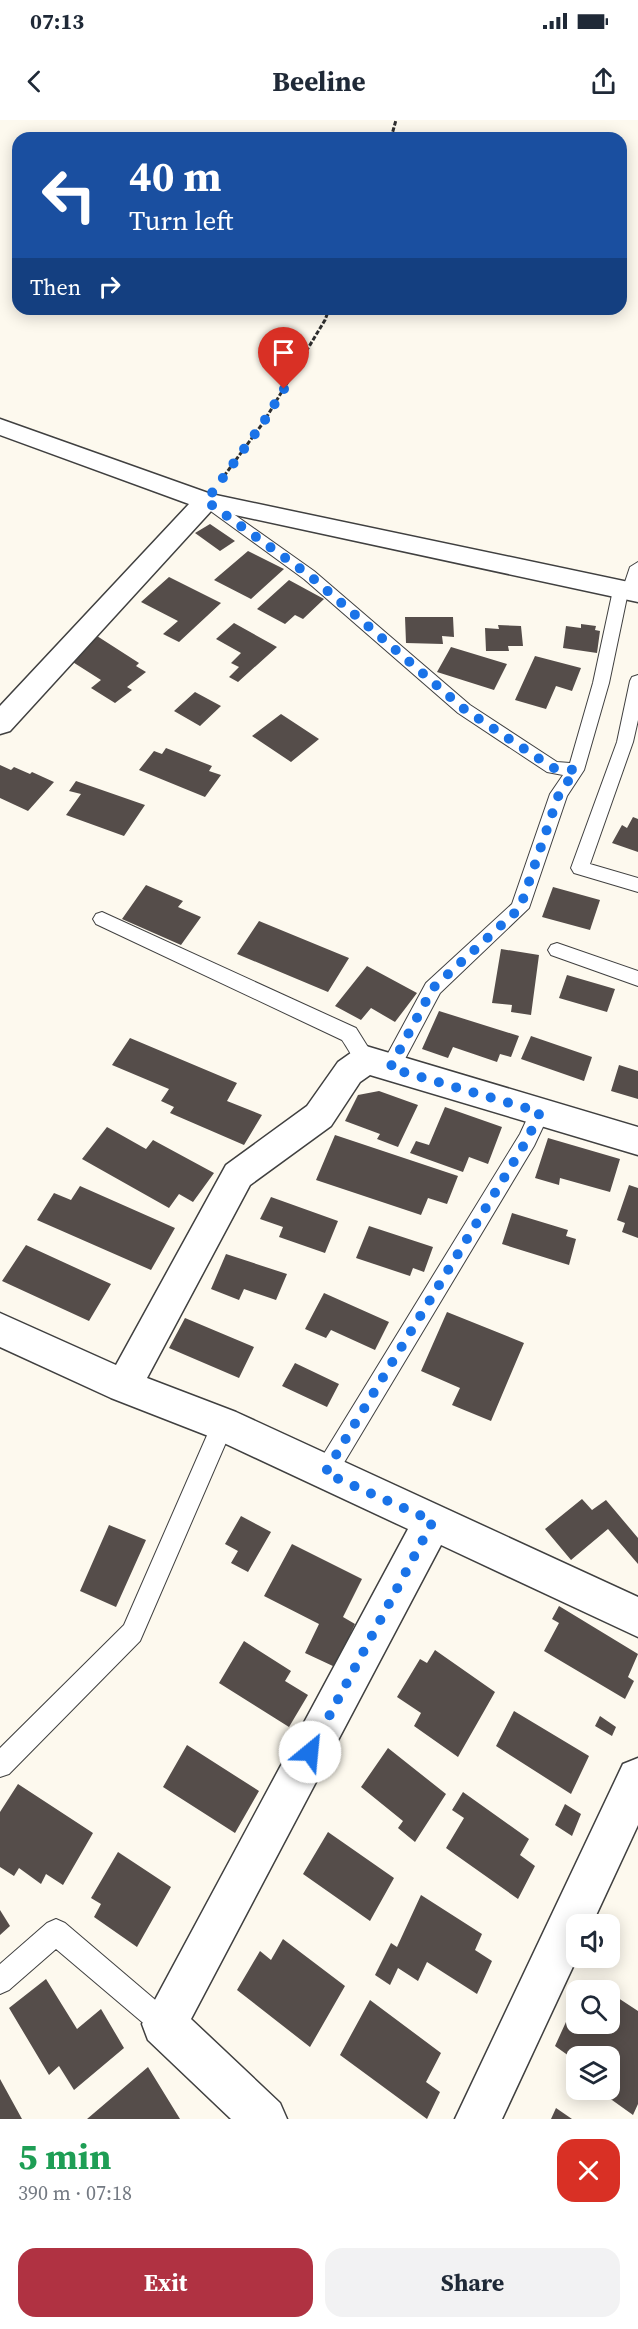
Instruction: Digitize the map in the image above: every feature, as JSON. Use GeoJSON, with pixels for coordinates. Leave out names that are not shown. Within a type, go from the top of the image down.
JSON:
{"type":"FeatureCollection","features":[{"type":"Feature","properties":{"kind":"street"},"geometry":{"type":"LineString","coordinates":[[0,427],[206,501],[629,592]]}},
{"type":"Feature","properties":{"kind":"street"},"geometry":{"type":"LineString","coordinates":[[0,724],[206,501]]}},
{"type":"Feature","properties":{"kind":"street"},"geometry":{"type":"LineString","coordinates":[[124,1386],[158,1319],[238,1175],[319,1116],[350,1072],[378,1064],[638,1141]]}},
{"type":"Feature","properties":{"kind":"street"},"geometry":{"type":"LineString","coordinates":[[0,1330],[124,1386],[223,1424],[638,1617]]}},
{"type":"Feature","properties":{"kind":"street"},"geometry":{"type":"LineString","coordinates":[[264,2119],[164,2024],[433,1521]]}},
{"type":"Feature","properties":{"kind":"street"},"geometry":{"type":"LineString","coordinates":[[478,2119],[638,1779]]}},
{"type":"Feature","properties":{"kind":"lane"},"geometry":{"type":"LineString","coordinates":[[206,501],[309,575],[464,709],[553,768],[576,770]]}},
{"type":"Feature","properties":{"kind":"lane"},"geometry":{"type":"LineString","coordinates":[[102,919],[350,1034],[378,1064],[433,988],[520,908],[559,794],[576,770],[638,567]]}},
{"type":"Feature","properties":{"kind":"lane"},"geometry":{"type":"LineString","coordinates":[[638,681],[625,742],[580,868],[638,885]]}},
{"type":"Feature","properties":{"kind":"lane"},"geometry":{"type":"LineString","coordinates":[[557,950],[638,978]]}},
{"type":"Feature","properties":{"kind":"lane"},"geometry":{"type":"LineString","coordinates":[[325,1473],[527,1140],[540,1112]]}},
{"type":"Feature","properties":{"kind":"lane"},"geometry":{"type":"LineString","coordinates":[[0,1765],[132,1633],[223,1424]]}},
{"type":"Feature","properties":{"kind":"lane"},"geometry":{"type":"LineString","coordinates":[[0,1981],[56,1932],[164,2024]]}},
{"type":"Feature","properties":{"kind":"path"},"geometry":{"type":"LineString","coordinates":[[206,501],[263,423],[327,315]]}},
{"type":"Feature","properties":{"kind":"building"},"geometry":{"type":"Polygon","coordinates":[[[210,524],[235,541],[220,551],[195,533],[210,524]]]}},
{"type":"Feature","properties":{"kind":"building"},"geometry":{"type":"Polygon","coordinates":[[[248,551],[284,569],[251,599],[214,580],[248,551]]]}},
{"type":"Feature","properties":{"kind":"building"},"geometry":{"type":"Polygon","coordinates":[[[169,577],[221,603],[179,642],[163,634],[178,621],[141,602],[169,577]]]}},
{"type":"Feature","properties":{"kind":"building"},"geometry":{"type":"Polygon","coordinates":[[[289,580],[324,599],[303,619],[295,615],[285,624],[257,609],[289,580]]]}},
{"type":"Feature","properties":{"kind":"building"},"geometry":{"type":"Polygon","coordinates":[[[405,617],[453,617],[454,637],[442,636],[443,644],[406,643],[405,617]]]}},
{"type":"Feature","properties":{"kind":"building"},"geometry":{"type":"Polygon","coordinates":[[[234,623],[277,647],[238,682],[229,677],[239,667],[231,663],[241,653],[216,639],[234,623]]]}},
{"type":"Feature","properties":{"kind":"building"},"geometry":{"type":"Polygon","coordinates":[[[581,624],[596,626],[595,630],[600,631],[597,653],[563,648],[566,626],[581,628],[581,624]]]}},
{"type":"Feature","properties":{"kind":"building"},"geometry":{"type":"Polygon","coordinates":[[[498,625],[521,626],[523,646],[508,646],[509,651],[486,651],[485,628],[499,629],[498,625]]]}},
{"type":"Feature","properties":{"kind":"building"},"geometry":{"type":"Polygon","coordinates":[[[97,636],[139,663],[136,666],[146,672],[127,687],[132,690],[115,703],[91,688],[101,680],[68,659],[97,636]]]}},
{"type":"Feature","properties":{"kind":"building"},"geometry":{"type":"Polygon","coordinates":[[[451,647],[507,664],[494,690],[437,672],[451,647]]]}},
{"type":"Feature","properties":{"kind":"building"},"geometry":{"type":"Polygon","coordinates":[[[535,656],[581,668],[572,691],[556,686],[546,709],[515,700],[535,656]]]}},
{"type":"Feature","properties":{"kind":"building"},"geometry":{"type":"Polygon","coordinates":[[[195,692],[221,706],[200,726],[174,711],[195,692]]]}},
{"type":"Feature","properties":{"kind":"building"},"geometry":{"type":"Polygon","coordinates":[[[281,714],[319,739],[291,762],[252,736],[281,714]]]}},
{"type":"Feature","properties":{"kind":"building"},"geometry":{"type":"Polygon","coordinates":[[[166,748],[212,766],[209,771],[221,775],[205,797],[139,770],[154,751],[162,754],[166,748]]]}},
{"type":"Feature","properties":{"kind":"building"},"geometry":{"type":"Polygon","coordinates":[[[0,765],[11,770],[14,767],[30,774],[32,772],[54,782],[28,811],[0,798],[0,765]]]}},
{"type":"Feature","properties":{"kind":"building"},"geometry":{"type":"Polygon","coordinates":[[[76,781],[145,805],[124,836],[66,815],[81,794],[69,791],[76,781]]]}},
{"type":"Feature","properties":{"kind":"building"},"geometry":{"type":"Polygon","coordinates":[[[633,817],[638,819],[638,852],[612,843],[622,825],[627,828],[633,817]]]}},
{"type":"Feature","properties":{"kind":"building"},"geometry":{"type":"Polygon","coordinates":[[[146,885],[183,901],[178,907],[201,917],[181,945],[122,919],[146,885]]]}},
{"type":"Feature","properties":{"kind":"building"},"geometry":{"type":"Polygon","coordinates":[[[553,887],[600,900],[590,930],[542,917],[553,887]]]}},
{"type":"Feature","properties":{"kind":"building"},"geometry":{"type":"Polygon","coordinates":[[[259,921],[349,958],[328,992],[237,954],[259,921]]]}},
{"type":"Feature","properties":{"kind":"building"},"geometry":{"type":"Polygon","coordinates":[[[501,949],[539,955],[531,1015],[511,1012],[512,1005],[492,1003],[501,949]]]}},
{"type":"Feature","properties":{"kind":"building"},"geometry":{"type":"Polygon","coordinates":[[[367,966],[417,993],[395,1022],[371,1008],[361,1020],[335,1006],[367,966]]]}},
{"type":"Feature","properties":{"kind":"building"},"geometry":{"type":"Polygon","coordinates":[[[567,975],[615,989],[607,1012],[559,998],[567,975]]]}},
{"type":"Feature","properties":{"kind":"building"},"geometry":{"type":"Polygon","coordinates":[[[439,1011],[519,1036],[511,1057],[500,1054],[497,1062],[453,1047],[448,1058],[422,1049],[439,1011]]]}},
{"type":"Feature","properties":{"kind":"building"},"geometry":{"type":"Polygon","coordinates":[[[531,1036],[592,1057],[584,1081],[521,1059],[531,1036]]]}},
{"type":"Feature","properties":{"kind":"building"},"geometry":{"type":"Polygon","coordinates":[[[130,1038],[237,1083],[227,1101],[262,1115],[244,1145],[170,1113],[174,1107],[161,1101],[169,1089],[112,1065],[130,1038]]]}},
{"type":"Feature","properties":{"kind":"building"},"geometry":{"type":"Polygon","coordinates":[[[619,1065],[638,1071],[638,1099],[611,1091],[619,1065]]]}},
{"type":"Feature","properties":{"kind":"building"},"geometry":{"type":"Polygon","coordinates":[[[379,1091],[418,1105],[398,1147],[377,1139],[380,1134],[345,1121],[358,1095],[379,1091]]]}},
{"type":"Feature","properties":{"kind":"building"},"geometry":{"type":"Polygon","coordinates":[[[445,1107],[502,1127],[488,1164],[469,1157],[463,1172],[410,1153],[416,1141],[429,1145],[445,1107]]]}},
{"type":"Feature","properties":{"kind":"building"},"geometry":{"type":"Polygon","coordinates":[[[107,1127],[146,1149],[153,1140],[214,1173],[193,1202],[179,1194],[169,1208],[82,1159],[107,1127]]]}},
{"type":"Feature","properties":{"kind":"building"},"geometry":{"type":"Polygon","coordinates":[[[335,1135],[458,1176],[447,1204],[428,1198],[421,1215],[316,1180],[335,1135]]]}},
{"type":"Feature","properties":{"kind":"building"},"geometry":{"type":"Polygon","coordinates":[[[548,1138],[620,1159],[610,1192],[560,1178],[559,1185],[535,1178],[548,1138]]]}},
{"type":"Feature","properties":{"kind":"building"},"geometry":{"type":"Polygon","coordinates":[[[629,1185],[638,1188],[638,1238],[622,1232],[625,1223],[617,1220],[629,1185]]]}},
{"type":"Feature","properties":{"kind":"building"},"geometry":{"type":"Polygon","coordinates":[[[80,1186],[175,1228],[151,1270],[37,1220],[54,1193],[71,1200],[80,1186]]]}},
{"type":"Feature","properties":{"kind":"building"},"geometry":{"type":"Polygon","coordinates":[[[271,1197],[338,1221],[325,1253],[279,1237],[283,1227],[260,1219],[271,1197]]]}},
{"type":"Feature","properties":{"kind":"building"},"geometry":{"type":"Polygon","coordinates":[[[512,1213],[568,1230],[566,1236],[576,1239],[569,1265],[502,1244],[512,1213]]]}},
{"type":"Feature","properties":{"kind":"building"},"geometry":{"type":"Polygon","coordinates":[[[369,1226],[433,1247],[424,1272],[413,1268],[410,1276],[356,1258],[369,1226]]]}},
{"type":"Feature","properties":{"kind":"building"},"geometry":{"type":"Polygon","coordinates":[[[26,1245],[111,1284],[89,1321],[2,1281],[26,1245]]]}},
{"type":"Feature","properties":{"kind":"building"},"geometry":{"type":"Polygon","coordinates":[[[226,1254],[287,1274],[276,1300],[244,1289],[239,1300],[211,1289],[226,1254]]]}},
{"type":"Feature","properties":{"kind":"building"},"geometry":{"type":"Polygon","coordinates":[[[324,1293],[389,1322],[375,1350],[331,1330],[326,1338],[305,1329],[324,1293]]]}},
{"type":"Feature","properties":{"kind":"building"},"geometry":{"type":"Polygon","coordinates":[[[447,1312],[524,1343],[491,1421],[452,1405],[460,1388],[421,1371],[447,1312]]]}},
{"type":"Feature","properties":{"kind":"building"},"geometry":{"type":"Polygon","coordinates":[[[185,1318],[254,1347],[239,1378],[169,1348],[185,1318]]]}},
{"type":"Feature","properties":{"kind":"building"},"geometry":{"type":"Polygon","coordinates":[[[295,1363],[339,1384],[327,1407],[282,1386],[295,1363]]]}},
{"type":"Feature","properties":{"kind":"building"},"geometry":{"type":"Polygon","coordinates":[[[582,1499],[592,1510],[606,1500],[638,1538],[638,1564],[608,1529],[571,1560],[545,1529],[582,1499]]]}},
{"type":"Feature","properties":{"kind":"building"},"geometry":{"type":"Polygon","coordinates":[[[241,1516],[271,1532],[248,1572],[231,1563],[238,1551],[225,1544],[241,1516]]]}},
{"type":"Feature","properties":{"kind":"building"},"geometry":{"type":"Polygon","coordinates":[[[109,1525],[146,1540],[116,1607],[80,1591],[109,1525]]]}},
{"type":"Feature","properties":{"kind":"building"},"geometry":{"type":"Polygon","coordinates":[[[292,1544],[362,1579],[343,1617],[355,1624],[335,1667],[305,1653],[319,1624],[264,1596],[292,1544]]]}},
{"type":"Feature","properties":{"kind":"building"},"geometry":{"type":"Polygon","coordinates":[[[559,1606],[638,1654],[628,1677],[634,1681],[625,1699],[544,1651],[559,1623],[552,1619],[559,1606]]]}},
{"type":"Feature","properties":{"kind":"building"},"geometry":{"type":"Polygon","coordinates":[[[244,1641],[291,1671],[285,1681],[308,1695],[289,1727],[219,1683],[244,1641]]]}},
{"type":"Feature","properties":{"kind":"building"},"geometry":{"type":"Polygon","coordinates":[[[435,1650],[495,1692],[458,1757],[414,1726],[421,1713],[397,1697],[420,1659],[427,1663],[435,1650]]]}},
{"type":"Feature","properties":{"kind":"building"},"geometry":{"type":"Polygon","coordinates":[[[514,1711],[589,1756],[571,1794],[496,1746],[514,1711]]]}},
{"type":"Feature","properties":{"kind":"building"},"geometry":{"type":"Polygon","coordinates":[[[600,1716],[616,1727],[612,1736],[595,1726],[600,1716]]]}},
{"type":"Feature","properties":{"kind":"building"},"geometry":{"type":"Polygon","coordinates":[[[187,1745],[259,1791],[235,1833],[163,1787],[187,1745]]]}},
{"type":"Feature","properties":{"kind":"building"},"geometry":{"type":"Polygon","coordinates":[[[388,1748],[446,1794],[415,1842],[398,1828],[403,1821],[361,1787],[388,1748]]]}},
{"type":"Feature","properties":{"kind":"building"},"geometry":{"type":"Polygon","coordinates":[[[18,1784],[93,1833],[63,1885],[46,1874],[41,1884],[19,1868],[14,1876],[0,1867],[0,1812],[18,1784]]]}},
{"type":"Feature","properties":{"kind":"building"},"geometry":{"type":"Polygon","coordinates":[[[463,1792],[529,1839],[520,1855],[535,1866],[518,1899],[446,1848],[464,1818],[452,1810],[463,1792]]]}},
{"type":"Feature","properties":{"kind":"building"},"geometry":{"type":"Polygon","coordinates":[[[565,1804],[581,1814],[572,1836],[555,1825],[565,1804]]]}},
{"type":"Feature","properties":{"kind":"building"},"geometry":{"type":"Polygon","coordinates":[[[328,1832],[394,1878],[370,1921],[303,1874],[328,1832]]]}},
{"type":"Feature","properties":{"kind":"building"},"geometry":{"type":"Polygon","coordinates":[[[118,1852],[171,1887],[137,1947],[94,1917],[101,1904],[91,1898],[118,1852]]]}},
{"type":"Feature","properties":{"kind":"building"},"geometry":{"type":"Polygon","coordinates":[[[421,1895],[482,1934],[475,1950],[492,1961],[477,1994],[427,1962],[418,1981],[398,1968],[390,1985],[375,1975],[391,1943],[397,1947],[421,1895]]]}},
{"type":"Feature","properties":{"kind":"building"},"geometry":{"type":"Polygon","coordinates":[[[0,1910],[10,1926],[0,1935],[0,1910]]]}},
{"type":"Feature","properties":{"kind":"building"},"geometry":{"type":"Polygon","coordinates":[[[283,1939],[345,1986],[310,2047],[237,1990],[260,1951],[271,1960],[283,1939]]]}},
{"type":"Feature","properties":{"kind":"building"},"geometry":{"type":"Polygon","coordinates":[[[46,1979],[77,2029],[101,2009],[124,2048],[74,2090],[59,2066],[49,2075],[9,2008],[46,1979]]]}},
{"type":"Feature","properties":{"kind":"building"},"geometry":{"type":"Polygon","coordinates":[[[620,1999],[638,2011],[638,2104],[633,2115],[612,2100],[620,2100],[620,2046],[566,2046],[566,2054],[555,2046],[566,2022],[566,2034],[620,2034],[620,1999]]]}},
{"type":"Feature","properties":{"kind":"building"},"geometry":{"type":"Polygon","coordinates":[[[370,2000],[441,2053],[426,2082],[440,2092],[427,2119],[340,2055],[370,2000]]]}},
{"type":"Feature","properties":{"kind":"building"},"geometry":{"type":"Polygon","coordinates":[[[148,2067],[180,2119],[87,2119],[148,2067]]]}},
{"type":"Feature","properties":{"kind":"building"},"geometry":{"type":"Polygon","coordinates":[[[0,2079],[22,2119],[0,2119],[0,2079]]]}},
{"type":"Feature","properties":{"kind":"building"},"geometry":{"type":"Polygon","coordinates":[[[556,2108],[572,2119],[551,2119],[556,2108]]]}},
{"type":"Feature","properties":{"kind":"route"},"geometry":{"type":"LineString","coordinates":[[284,389],[263,423],[206,501],[309,575],[464,709],[553,768],[576,770],[559,794],[520,908],[433,988],[390,1068],[540,1112],[527,1140],[325,1473],[433,1521],[310,1752]]}}]}
